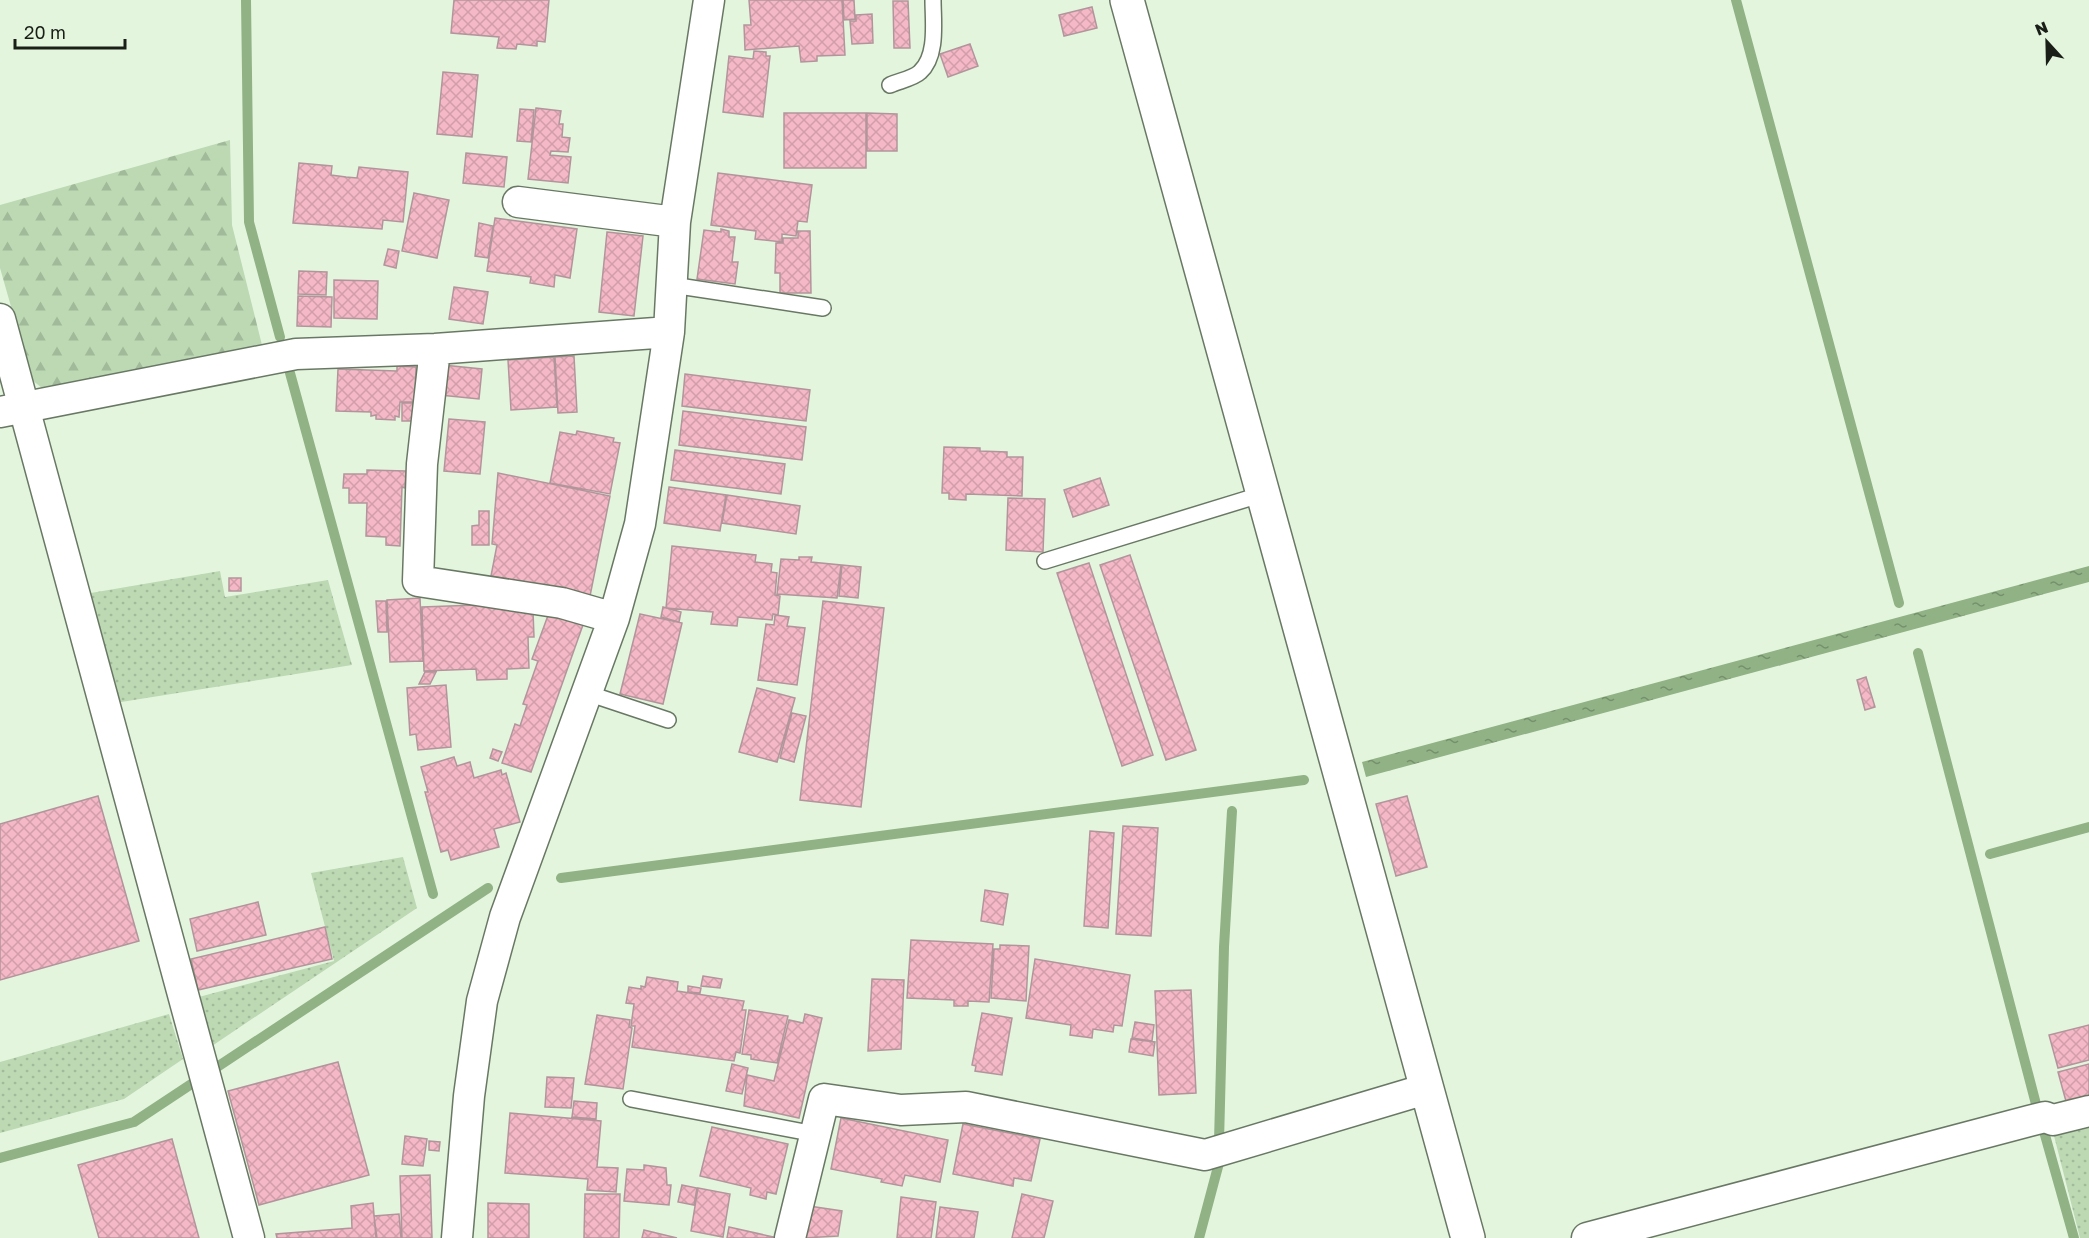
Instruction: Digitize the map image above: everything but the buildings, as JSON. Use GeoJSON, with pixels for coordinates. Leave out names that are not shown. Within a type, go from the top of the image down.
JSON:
{"type":"FeatureCollection","features":[{"type":"Feature","properties":{"kind":"street"},"geometry":{"type":"LineString","coordinates":[[457,1238],[469,1096],[482,1001],[505,917],[614,618],[640,524],[669,332],[675,222],[709,0]]}},
{"type":"Feature","properties":{"kind":"street"},"geometry":{"type":"LineString","coordinates":[[1127,0],[1467,1238]]}},
{"type":"Feature","properties":{"kind":"street"},"geometry":{"type":"LineString","coordinates":[[518,202],[675,222]]}},
{"type":"Feature","properties":{"kind":"street"},"geometry":{"type":"LineString","coordinates":[[0,319],[12,409],[206,1075],[249,1238]]}},
{"type":"Feature","properties":{"kind":"street"},"geometry":{"type":"LineString","coordinates":[[12,409],[296,354],[435,349],[669,332]]}},
{"type":"Feature","properties":{"kind":"street"},"geometry":{"type":"LineString","coordinates":[[435,349],[422,464],[418,581],[562,603],[614,618]]}},
{"type":"Feature","properties":{"kind":"street"},"geometry":{"type":"LineString","coordinates":[[790,1238],[824,1099],[901,1110],[966,1107],[1205,1155],[1426,1089]]}},
{"type":"Feature","properties":{"kind":"street"},"geometry":{"type":"LineString","coordinates":[[1587,1238],[2029,1121],[2045,1117],[2053,1120],[2089,1110]]}},
{"type":"Feature","properties":{"kind":"lane"},"geometry":{"type":"LineString","coordinates":[[890,85],[920,73],[928,61],[932,43],[933,0]]}},
{"type":"Feature","properties":{"kind":"lane"},"geometry":{"type":"LineString","coordinates":[[672,285],[823,308]]}},
{"type":"Feature","properties":{"kind":"lane"},"geometry":{"type":"LineString","coordinates":[[1045,561],[1263,494]]}},
{"type":"Feature","properties":{"kind":"lane"},"geometry":{"type":"LineString","coordinates":[[587,693],[668,720]]}},
{"type":"Feature","properties":{"kind":"lane"},"geometry":{"type":"LineString","coordinates":[[631,1099],[815,1134]]}},
{"type":"Feature","properties":{"kind":"green space"},"geometry":{"type":"Polygon","coordinates":[[[230,140],[232,225],[262,345],[42,388],[32,380],[0,268],[0,205],[230,140]]]}},
{"type":"Feature","properties":{"kind":"green space"},"geometry":{"type":"Polygon","coordinates":[[[220,571],[225,597],[328,580],[352,665],[115,703],[85,594],[220,571]]]}},
{"type":"Feature","properties":{"kind":"green space"},"geometry":{"type":"Polygon","coordinates":[[[403,857],[417,908],[209,1048],[195,998],[334,961],[311,873],[403,857]]]}},
{"type":"Feature","properties":{"kind":"green space"},"geometry":{"type":"Polygon","coordinates":[[[169,1014],[183,1059],[124,1099],[0,1133],[0,1062],[169,1014]]]}},
{"type":"Feature","properties":{"kind":"green space"},"geometry":{"type":"Polygon","coordinates":[[[2089,1118],[2089,1238],[2080,1238],[2052,1128],[2089,1118]]]}},
{"type":"Feature","properties":{"kind":"water"},"geometry":{"type":"Polygon","coordinates":[[[2089,566],[2089,582],[1366,777],[1362,762],[2089,566]]]}},
{"type":"Feature","properties":{"kind":"waterway"},"geometry":{"type":"LineString","coordinates":[[246,0],[249,222],[280,337]]}},
{"type":"Feature","properties":{"kind":"waterway"},"geometry":{"type":"LineString","coordinates":[[1736,0],[1899,603]]}},
{"type":"Feature","properties":{"kind":"waterway"},"geometry":{"type":"LineString","coordinates":[[290,373],[433,894]]}},
{"type":"Feature","properties":{"kind":"waterway"},"geometry":{"type":"LineString","coordinates":[[1918,653],[2037,1108]]}},
{"type":"Feature","properties":{"kind":"waterway"},"geometry":{"type":"LineString","coordinates":[[561,878],[1304,780]]}},
{"type":"Feature","properties":{"kind":"waterway"},"geometry":{"type":"LineString","coordinates":[[1219,1142],[1224,947],[1232,811]]}},
{"type":"Feature","properties":{"kind":"waterway"},"geometry":{"type":"LineString","coordinates":[[1990,854],[2089,827]]}},
{"type":"Feature","properties":{"kind":"waterway"},"geometry":{"type":"LineString","coordinates":[[0,1158],[134,1122],[488,888]]}},
{"type":"Feature","properties":{"kind":"waterway"},"geometry":{"type":"LineString","coordinates":[[2043,1128],[2074,1238]]}},
{"type":"Feature","properties":{"kind":"waterway"},"geometry":{"type":"LineString","coordinates":[[1199,1238],[1219,1163]]}}]}
